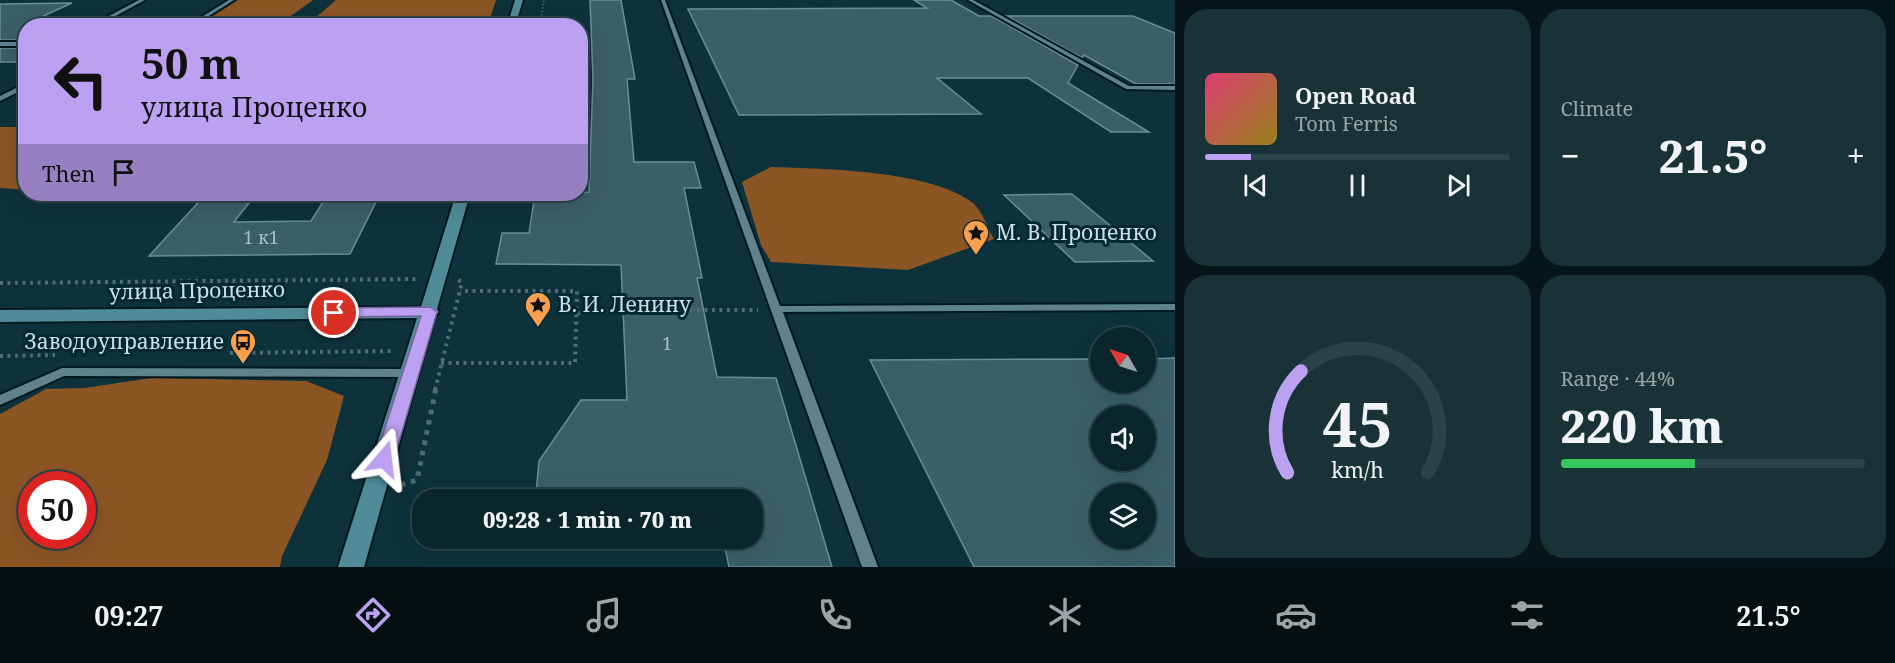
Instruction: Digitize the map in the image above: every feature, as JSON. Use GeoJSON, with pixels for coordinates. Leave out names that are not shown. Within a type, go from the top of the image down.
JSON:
{"type":"FeatureCollection","features":[{"type":"Feature","properties":{"kind":"main road"},"geometry":{"type":"LineString","coordinates":[[514,18],[519,0]]}},
{"type":"Feature","properties":{"kind":"main road"},"geometry":{"type":"LineString","coordinates":[[351,567],[462,201]]}},
{"type":"Feature","properties":{"kind":"main road","name":"улица Проценко"},"geometry":{"type":"LineString","coordinates":[[0,316],[430,312]]}},
{"type":"Feature","properties":{"kind":"lane"},"geometry":{"type":"LineString","coordinates":[[108,18],[143,0]]}},
{"type":"Feature","properties":{"kind":"lane"},"geometry":{"type":"LineString","coordinates":[[202,18],[232,0]]}},
{"type":"Feature","properties":{"kind":"lane"},"geometry":{"type":"LineString","coordinates":[[663,0],[870,567]]}},
{"type":"Feature","properties":{"kind":"lane"},"geometry":{"type":"LineString","coordinates":[[970,0],[1128,88],[1175,88]]}},
{"type":"Feature","properties":{"kind":"lane"},"geometry":{"type":"LineString","coordinates":[[0,44],[18,44]]}},
{"type":"Feature","properties":{"kind":"lane"},"geometry":{"type":"LineString","coordinates":[[0,99],[18,89]]}},
{"type":"Feature","properties":{"kind":"lane"},"geometry":{"type":"LineString","coordinates":[[776,309],[1175,307]]}},
{"type":"Feature","properties":{"kind":"lane"},"geometry":{"type":"LineString","coordinates":[[0,400],[62,372],[411,373]]}},
{"type":"Feature","properties":{"kind":"path"},"geometry":{"type":"LineString","coordinates":[[541,18],[544,0]]}},
{"type":"Feature","properties":{"kind":"path"},"geometry":{"type":"LineString","coordinates":[[0,283],[457,279]]}},
{"type":"Feature","properties":{"kind":"path"},"geometry":{"type":"LineString","coordinates":[[441,363],[575,363],[577,291],[460,291]]}},
{"type":"Feature","properties":{"kind":"path"},"geometry":{"type":"LineString","coordinates":[[577,313],[623,310],[776,309]]}},
{"type":"Feature","properties":{"kind":"shaded area"},"geometry":{"type":"Polygon","coordinates":[[[238,0],[313,0],[288,18],[208,18],[238,0]]]}},
{"type":"Feature","properties":{"kind":"shaded area"},"geometry":{"type":"Polygon","coordinates":[[[336,0],[496,0],[490,18],[315,18],[336,0]]]}},
{"type":"Feature","properties":{"kind":"shaded area"},"geometry":{"type":"Polygon","coordinates":[[[0,127],[18,127],[18,189],[0,188],[0,127]]]}},
{"type":"Feature","properties":{"kind":"shaded area"},"geometry":{"type":"Polygon","coordinates":[[[771,167],[876,173],[931,184],[954,192],[973,203],[994,239],[908,270],[771,262],[761,245],[742,182],[771,167]]]}},
{"type":"Feature","properties":{"kind":"shaded area"},"geometry":{"type":"Polygon","coordinates":[[[152,378],[306,381],[344,396],[327,460],[282,556],[280,567],[0,567],[0,414],[46,389],[84,388],[152,378]]]}},
{"type":"Feature","properties":{"kind":"building"},"geometry":{"type":"Polygon","coordinates":[[[590,0],[621,0],[635,79],[627,79],[634,162],[694,162],[701,188],[684,188],[702,278],[697,278],[717,377],[776,378],[832,567],[729,567],[725,549],[763,549],[763,489],[536,489],[539,461],[581,400],[627,400],[621,265],[496,264],[502,233],[529,233],[534,201],[588,201],[593,79],[590,0]]]}},
{"type":"Feature","properties":{"kind":"building"},"geometry":{"type":"Polygon","coordinates":[[[914,0],[951,0],[979,16],[992,16],[1078,65],[1068,83],[1149,132],[1111,132],[1028,78],[937,78],[981,114],[739,115],[688,9],[927,8],[914,0]]]}},
{"type":"Feature","properties":{"kind":"building"},"geometry":{"type":"Polygon","coordinates":[[[72,3],[39,18],[18,18],[18,40],[0,40],[0,4],[72,3]]]}},
{"type":"Feature","properties":{"kind":"building"},"geometry":{"type":"Polygon","coordinates":[[[1007,16],[1133,16],[1175,33],[1175,84],[1136,84],[1084,55],[1082,58],[1007,16]]]}},
{"type":"Feature","properties":{"kind":"building"},"geometry":{"type":"Polygon","coordinates":[[[0,48],[18,48],[18,62],[0,62],[0,48]]]}},
{"type":"Feature","properties":{"kind":"building"},"geometry":{"type":"Polygon","coordinates":[[[1072,194],[1153,261],[1075,262],[1004,195],[1072,194]]]}},
{"type":"Feature","properties":{"kind":"building"},"geometry":{"type":"Polygon","coordinates":[[[200,201],[250,201],[234,222],[311,221],[324,201],[376,201],[350,254],[149,256],[200,201]]]}},
{"type":"Feature","properties":{"kind":"building"},"geometry":{"type":"Polygon","coordinates":[[[1175,358],[1175,567],[974,567],[870,360],[1090,359],[1090,393],[1156,393],[1156,359],[1175,358]]]}},
{"type":"Feature","properties":{"kind":"place","name":"М. В. Проценко"},"geometry":{"type":"Point","coordinates":[976,256]}},
{"type":"Feature","properties":{"kind":"place","name":"В. И. Ленину"},"geometry":{"type":"Point","coordinates":[538,328]}},
{"type":"Feature","properties":{"kind":"place","name":"Заводоуправление"},"geometry":{"type":"Point","coordinates":[243,365]}},
{"type":"Feature","properties":{"kind":"route"},"geometry":{"type":"LineString","coordinates":[[334,313],[430,312],[384,459]]}}]}
